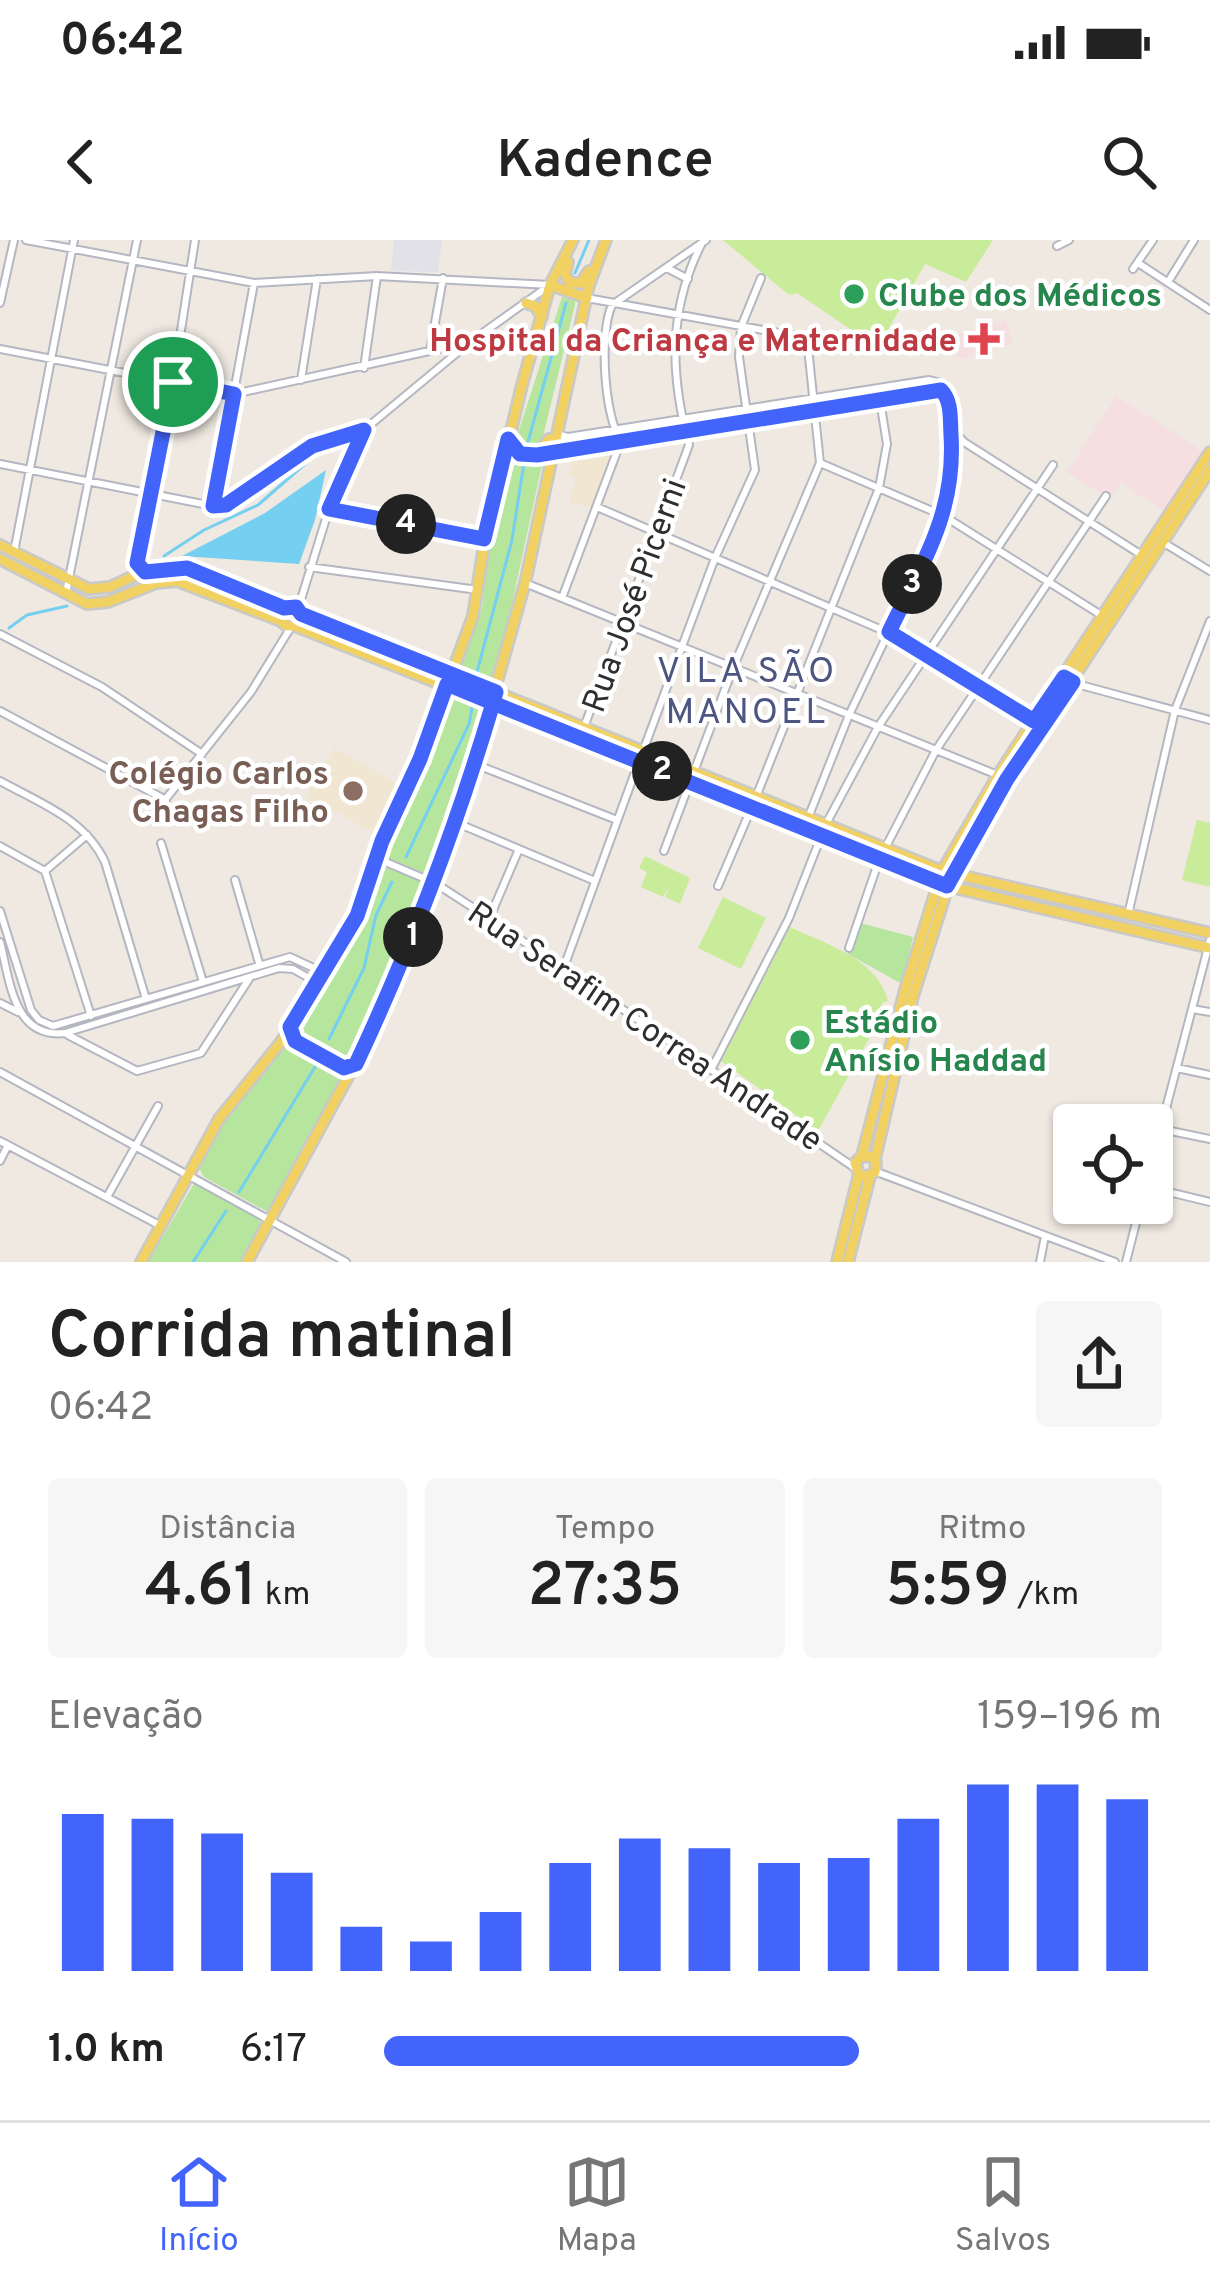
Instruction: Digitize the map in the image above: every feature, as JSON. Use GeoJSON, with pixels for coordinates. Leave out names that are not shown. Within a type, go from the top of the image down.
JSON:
{"type":"FeatureCollection","features":[{"type":"Feature","properties":{"kind":"main road"},"geometry":{"type":"LineString","coordinates":[[574,240],[565,267],[570,283],[581,283],[597,263]]}},
{"type":"Feature","properties":{"kind":"main road"},"geometry":{"type":"LineString","coordinates":[[141,1262],[230,1102],[281,1042],[357,916],[473,616],[484,539],[542,317],[544,283],[574,240]]}},
{"type":"Feature","properties":{"kind":"main road"},"geometry":{"type":"LineString","coordinates":[[247,1262],[349,1071],[435,883],[457,823],[525,583],[587,298],[606,240]]}},
{"type":"Feature","properties":{"kind":"main road"},"geometry":{"type":"LineString","coordinates":[[544,283],[587,298]]}},
{"type":"Feature","properties":{"kind":"main road"},"geometry":{"type":"LineString","coordinates":[[526,303],[542,317]]}},
{"type":"Feature","properties":{"kind":"main road"},"geometry":{"type":"LineString","coordinates":[[526,455],[545,448],[560,416]]}},
{"type":"Feature","properties":{"kind":"main road"},"geometry":{"type":"LineString","coordinates":[[508,439],[526,455],[553,451]]}},
{"type":"Feature","properties":{"kind":"main road"},"geometry":{"type":"LineString","coordinates":[[837,1262],[945,878],[1002,777],[1147,558],[1210,452]]}},
{"type":"Feature","properties":{"kind":"main road"},"geometry":{"type":"LineString","coordinates":[[1147,558],[1164,543],[1210,470]]}},
{"type":"Feature","properties":{"kind":"main road"},"geometry":{"type":"LineString","coordinates":[[0,545],[98,590],[134,577],[141,567],[187,568],[294,607],[431,672],[882,855],[1070,915],[1209,942]]}},
{"type":"Feature","properties":{"kind":"main road"},"geometry":{"type":"LineString","coordinates":[[0,559],[87,604],[177,580],[287,626],[431,672]]}},
{"type":"Feature","properties":{"kind":"main road"},"geometry":{"type":"LineString","coordinates":[[287,626],[294,607]]}},
{"type":"Feature","properties":{"kind":"main road"},"geometry":{"type":"LineString","coordinates":[[287,626],[294,607]]}},
{"type":"Feature","properties":{"kind":"main road"},"geometry":{"type":"LineString","coordinates":[[754,802],[808,818],[824,830]]}},
{"type":"Feature","properties":{"kind":"main road"},"geometry":{"type":"LineString","coordinates":[[996,891],[1160,922],[1209,942]]}},
{"type":"Feature","properties":{"kind":"main road"},"geometry":{"type":"LineString","coordinates":[[1070,915],[1075,903]]}},
{"type":"Feature","properties":{"kind":"main road"},"geometry":{"type":"LineString","coordinates":[[1125,928],[1128,915]]}},
{"type":"Feature","properties":{"kind":"main road"},"geometry":{"type":"LineString","coordinates":[[1156,935],[1160,922]]}},
{"type":"Feature","properties":{"kind":"main road"},"geometry":{"type":"LineString","coordinates":[[861,1167],[875,1159],[909,995]]}},
{"type":"Feature","properties":{"kind":"main road"},"geometry":{"type":"LineString","coordinates":[[290,1027],[295,1041]]}},
{"type":"Feature","properties":{"kind":"main road"},"geometry":{"type":"LineString","coordinates":[[281,1042],[295,1041],[349,1071]]}},
{"type":"Feature","properties":{"kind":"main road"},"geometry":{"type":"LineString","coordinates":[[848,1262],[861,1167]]}},
{"type":"Feature","properties":{"kind":"street"},"geometry":{"type":"LineString","coordinates":[[0,303],[14,240]]}},
{"type":"Feature","properties":{"kind":"street"},"geometry":{"type":"LineString","coordinates":[[26,240],[73,244],[254,283],[377,276],[544,283]]}},
{"type":"Feature","properties":{"kind":"street"},"geometry":{"type":"LineString","coordinates":[[66,593],[137,240]]}},
{"type":"Feature","properties":{"kind":"street"},"geometry":{"type":"LineString","coordinates":[[141,567],[149,493],[173,382],[195,240]]}},
{"type":"Feature","properties":{"kind":"street"},"geometry":{"type":"LineString","coordinates":[[1058,246],[1069,240]]}},
{"type":"Feature","properties":{"kind":"street"},"geometry":{"type":"LineString","coordinates":[[1153,240],[1135,266],[1210,310]]}},
{"type":"Feature","properties":{"kind":"street"},"geometry":{"type":"LineString","coordinates":[[1168,282],[1194,240]]}},
{"type":"Feature","properties":{"kind":"street"},"geometry":{"type":"LineString","coordinates":[[621,441],[614,430],[605,358],[612,305],[704,242]]}},
{"type":"Feature","properties":{"kind":"street","name":"Rua José Picerni"},"geometry":{"type":"LineString","coordinates":[[582,733],[689,445],[674,368],[677,317],[704,242]]}},
{"type":"Feature","properties":{"kind":"street"},"geometry":{"type":"LineString","coordinates":[[14,552],[73,244]]}},
{"type":"Feature","properties":{"kind":"street"},"geometry":{"type":"LineString","coordinates":[[667,268],[688,279]]}},
{"type":"Feature","properties":{"kind":"street"},"geometry":{"type":"LineString","coordinates":[[364,368],[377,276]]}},
{"type":"Feature","properties":{"kind":"street"},"geometry":{"type":"LineString","coordinates":[[430,351],[443,277]]}},
{"type":"Feature","properties":{"kind":"street"},"geometry":{"type":"LineString","coordinates":[[564,967],[715,558],[755,470],[739,357],[741,327],[760,278]]}},
{"type":"Feature","properties":{"kind":"street"},"geometry":{"type":"LineString","coordinates":[[302,380],[317,279]]}},
{"type":"Feature","properties":{"kind":"street"},"geometry":{"type":"LineString","coordinates":[[213,506],[254,283]]}},
{"type":"Feature","properties":{"kind":"street"},"geometry":{"type":"LineString","coordinates":[[0,464],[226,505],[312,446],[364,430],[470,342],[526,303],[544,283]]}},
{"type":"Feature","properties":{"kind":"street"},"geometry":{"type":"LineString","coordinates":[[587,298],[807,338],[820,464],[664,850]]}},
{"type":"Feature","properties":{"kind":"street"},"geometry":{"type":"LineString","coordinates":[[0,349],[234,394],[470,342]]}},
{"type":"Feature","properties":{"kind":"street"},"geometry":{"type":"LineString","coordinates":[[430,351],[441,356],[442,365]]}},
{"type":"Feature","properties":{"kind":"street"},"geometry":{"type":"LineString","coordinates":[[556,434],[568,437],[935,380],[944,384],[952,454],[944,517],[849,715],[808,818]]}},
{"type":"Feature","properties":{"kind":"street"},"geometry":{"type":"LineString","coordinates":[[718,886],[879,488],[887,445],[878,388]]}},
{"type":"Feature","properties":{"kind":"street"},"geometry":{"type":"LineString","coordinates":[[553,451],[936,389],[948,398]]}},
{"type":"Feature","properties":{"kind":"street"},"geometry":{"type":"LineString","coordinates":[[950,426],[964,442],[1147,558]]}},
{"type":"Feature","properties":{"kind":"street"},"geometry":{"type":"LineString","coordinates":[[294,607],[364,430]]}},
{"type":"Feature","properties":{"kind":"street"},"geometry":{"type":"LineString","coordinates":[[562,598],[621,441]]}},
{"type":"Feature","properties":{"kind":"street"},"geometry":{"type":"LineString","coordinates":[[952,454],[964,442]]}},
{"type":"Feature","properties":{"kind":"street"},"geometry":{"type":"LineString","coordinates":[[820,464],[944,517],[1107,619]]}},
{"type":"Feature","properties":{"kind":"street"},"geometry":{"type":"LineString","coordinates":[[712,1068],[878,727],[1053,465]]}},
{"type":"Feature","properties":{"kind":"street"},"geometry":{"type":"LineString","coordinates":[[849,949],[882,855],[936,750],[1106,496]]}},
{"type":"Feature","properties":{"kind":"street"},"geometry":{"type":"LineString","coordinates":[[597,507],[889,632],[1038,723]]}},
{"type":"Feature","properties":{"kind":"street"},"geometry":{"type":"LineString","coordinates":[[329,509],[484,539]]}},
{"type":"Feature","properties":{"kind":"street"},"geometry":{"type":"LineString","coordinates":[[1164,543],[1210,571]]}},
{"type":"Feature","properties":{"kind":"street"},"geometry":{"type":"LineString","coordinates":[[309,566],[478,590]]}},
{"type":"Feature","properties":{"kind":"street"},"geometry":{"type":"LineString","coordinates":[[525,583],[1002,777]]}},
{"type":"Feature","properties":{"kind":"street"},"geometry":{"type":"LineString","coordinates":[[1128,915],[1175,710],[1210,621]]}},
{"type":"Feature","properties":{"kind":"street"},"geometry":{"type":"LineString","coordinates":[[149,820],[265,673],[287,626]]}},
{"type":"Feature","properties":{"kind":"street"},"geometry":{"type":"LineString","coordinates":[[0,634],[102,687],[202,754]]}},
{"type":"Feature","properties":{"kind":"street"},"geometry":{"type":"LineString","coordinates":[[1068,680],[1210,719]]}},
{"type":"Feature","properties":{"kind":"street"},"geometry":{"type":"LineString","coordinates":[[0,711],[166,800]]}},
{"type":"Feature","properties":{"kind":"street"},"geometry":{"type":"LineString","coordinates":[[475,764],[617,820]]}},
{"type":"Feature","properties":{"kind":"street"},"geometry":{"type":"LineString","coordinates":[[0,782],[68,818],[87,835],[105,862],[148,1004]]}},
{"type":"Feature","properties":{"kind":"street"},"geometry":{"type":"LineString","coordinates":[[457,823],[595,881]]}},
{"type":"Feature","properties":{"kind":"street"},"geometry":{"type":"LineString","coordinates":[[44,872],[87,835]]}},
{"type":"Feature","properties":{"kind":"street"},"geometry":{"type":"LineString","coordinates":[[161,843],[205,987]]}},
{"type":"Feature","properties":{"kind":"street"},"geometry":{"type":"LineString","coordinates":[[0,846],[44,872],[90,1022],[82,1042]]}},
{"type":"Feature","properties":{"kind":"street"},"geometry":{"type":"LineString","coordinates":[[489,918],[518,849]]}},
{"type":"Feature","properties":{"kind":"street","name":"Rua Serafim Correa Andrade"},"geometry":{"type":"LineString","coordinates":[[376,858],[435,883],[861,1167],[1115,1262]]}},
{"type":"Feature","properties":{"kind":"street"},"geometry":{"type":"LineString","coordinates":[[235,880],[260,964]]}},
{"type":"Feature","properties":{"kind":"street"},"geometry":{"type":"LineString","coordinates":[[0,911],[34,1016],[137,1071],[200,1053],[260,964]]}},
{"type":"Feature","properties":{"kind":"street"},"geometry":{"type":"LineString","coordinates":[[0,942],[16,1009]]}},
{"type":"Feature","properties":{"kind":"street"},"geometry":{"type":"LineString","coordinates":[[1168,1104],[1209,942]]}},
{"type":"Feature","properties":{"kind":"street"},"geometry":{"type":"LineString","coordinates":[[205,987],[290,957],[319,977]]}},
{"type":"Feature","properties":{"kind":"street"},"geometry":{"type":"LineString","coordinates":[[290,957],[290,968]]}},
{"type":"Feature","properties":{"kind":"street"},"geometry":{"type":"LineString","coordinates":[[0,1003],[16,1009],[38,1030],[65,1033],[251,976],[290,968],[319,977]]}},
{"type":"Feature","properties":{"kind":"street"},"geometry":{"type":"LineString","coordinates":[[16,1009],[28,1004]]}},
{"type":"Feature","properties":{"kind":"street"},"geometry":{"type":"LineString","coordinates":[[1192,1009],[1210,1012]]}},
{"type":"Feature","properties":{"kind":"street"},"geometry":{"type":"LineString","coordinates":[[53,1026],[90,1022]]}},
{"type":"Feature","properties":{"kind":"street"},"geometry":{"type":"LineString","coordinates":[[1177,1068],[1210,1075]]}},
{"type":"Feature","properties":{"kind":"street"},"geometry":{"type":"LineString","coordinates":[[0,1072],[346,1262]]}},
{"type":"Feature","properties":{"kind":"street"},"geometry":{"type":"LineString","coordinates":[[106,1198],[158,1106]]}},
{"type":"Feature","properties":{"kind":"street"},"geometry":{"type":"LineString","coordinates":[[1173,1131],[1210,1139]]}},
{"type":"Feature","properties":{"kind":"street"},"geometry":{"type":"LineString","coordinates":[[0,1161],[4,1143],[28,1162],[161,1226]]}},
{"type":"Feature","properties":{"kind":"street"},"geometry":{"type":"LineString","coordinates":[[1173,1194],[1210,1202]]}},
{"type":"Feature","properties":{"kind":"street"},"geometry":{"type":"LineString","coordinates":[[1126,1262],[1136,1224]]}},
{"type":"Feature","properties":{"kind":"street"},"geometry":{"type":"LineString","coordinates":[[1040,1262],[1046,1236]]}},
{"type":"Feature","properties":{"kind":"shaded area"},"geometry":{"type":"Polygon","coordinates":[[[394,240],[442,240],[438,272],[391,271],[394,240]]]}},
{"type":"Feature","properties":{"kind":"shaded area","name":"Hospital da Criança e Maternidade"},"geometry":{"type":"Polygon","coordinates":[[[1006,320],[1013,344],[959,359],[955,335],[1006,320]]]}},
{"type":"Feature","properties":{"kind":"shaded area"},"geometry":{"type":"Polygon","coordinates":[[[1116,396],[1203,451],[1164,511],[1121,483],[1113,496],[1106,491],[1103,495],[1067,472],[1116,396]]]}},
{"type":"Feature","properties":{"kind":"shaded area"},"geometry":{"type":"Polygon","coordinates":[[[614,448],[592,507],[569,503],[576,477],[570,475],[574,454],[614,448]]]}},
{"type":"Feature","properties":{"kind":"shaded area","name":"Colégio Carlos Chagas Filho"},"geometry":{"type":"Polygon","coordinates":[[[334,748],[400,785],[377,834],[306,796],[334,748]]]}},
{"type":"Feature","properties":{"kind":"green space","name":"Clube dos Médicos"},"geometry":{"type":"Polygon","coordinates":[[[723,240],[993,240],[966,282],[925,264],[878,348],[797,293],[789,295],[723,240]]]}},
{"type":"Feature","properties":{"kind":"green space"},"geometry":{"type":"Polygon","coordinates":[[[562,297],[575,305],[541,445],[528,448],[517,436],[562,297]]]}},
{"type":"Feature","properties":{"kind":"green space"},"geometry":{"type":"Polygon","coordinates":[[[510,452],[523,461],[543,460],[491,681],[460,667],[482,608],[488,551],[510,452]]]}},
{"type":"Feature","properties":{"kind":"green space"},"geometry":{"type":"Polygon","coordinates":[[[448,691],[487,707],[434,870],[424,873],[388,858],[383,849],[448,691]]]}},
{"type":"Feature","properties":{"kind":"green space"},"geometry":{"type":"Polygon","coordinates":[[[1197,820],[1210,823],[1210,887],[1182,880],[1197,820]]]}},
{"type":"Feature","properties":{"kind":"green space"},"geometry":{"type":"Polygon","coordinates":[[[645,856],[690,878],[680,904],[665,897],[670,886],[663,897],[641,887],[647,872],[639,868],[645,856]]]}},
{"type":"Feature","properties":{"kind":"green space"},"geometry":{"type":"Polygon","coordinates":[[[381,866],[427,887],[366,1031],[354,1055],[343,1060],[301,1038],[294,1029],[381,866]]]}},
{"type":"Feature","properties":{"kind":"green space"},"geometry":{"type":"Polygon","coordinates":[[[723,897],[766,918],[741,969],[698,948],[723,897]]]}},
{"type":"Feature","properties":{"kind":"green space"},"geometry":{"type":"Polygon","coordinates":[[[860,923],[913,937],[902,984],[848,954],[860,923]]]}},
{"type":"Feature","properties":{"kind":"green space","name":"Estádio Anísio Haddad"},"geometry":{"type":"Polygon","coordinates":[[[790,927],[862,963],[888,1001],[882,1003],[880,1019],[818,1131],[721,1061],[790,927]]]}},
{"type":"Feature","properties":{"kind":"green space"},"geometry":{"type":"Polygon","coordinates":[[[293,1045],[339,1070],[343,1077],[266,1211],[204,1177],[199,1168],[233,1105],[281,1050],[293,1045]]]}},
{"type":"Feature","properties":{"kind":"green space"},"geometry":{"type":"Polygon","coordinates":[[[195,1182],[258,1216],[262,1227],[240,1262],[148,1262],[195,1182]]]}},
{"type":"Feature","properties":{"kind":"water"},"geometry":{"type":"Polygon","coordinates":[[[326,470],[299,564],[182,556],[265,513],[326,470]]]}},
{"type":"Feature","properties":{"kind":"waterway"},"geometry":{"type":"LineString","coordinates":[[575,273],[589,240]]}},
{"type":"Feature","properties":{"kind":"waterway"},"geometry":{"type":"LineString","coordinates":[[528,442],[566,303]]}},
{"type":"Feature","properties":{"kind":"waterway"},"geometry":{"type":"LineString","coordinates":[[164,556],[204,530],[258,505],[313,457],[345,440]]}},
{"type":"Feature","properties":{"kind":"waterway"},"geometry":{"type":"LineString","coordinates":[[477,672],[512,540],[524,463]]}},
{"type":"Feature","properties":{"kind":"waterway"},"geometry":{"type":"LineString","coordinates":[[9,628],[27,615],[67,606]]}},
{"type":"Feature","properties":{"kind":"waterway"},"geometry":{"type":"LineString","coordinates":[[406,857],[469,724],[472,708]]}},
{"type":"Feature","properties":{"kind":"waterway"},"geometry":{"type":"LineString","coordinates":[[329,1039],[364,968],[376,915],[392,882]]}},
{"type":"Feature","properties":{"kind":"waterway"},"geometry":{"type":"LineString","coordinates":[[239,1192],[315,1067]]}},
{"type":"Feature","properties":{"kind":"waterway"},"geometry":{"type":"LineString","coordinates":[[193,1262],[226,1211]]}},
{"type":"Feature","properties":{"kind":"place","name":"Clube dos Médicos"},"geometry":{"type":"Point","coordinates":[854,294]}},
{"type":"Feature","properties":{"kind":"place","name":"Hospital da Criança e Maternidade"},"geometry":{"type":"Point","coordinates":[984,339]}},
{"type":"Feature","properties":{"kind":"place","name":"Colégio Carlos Chagas Filho"},"geometry":{"type":"Point","coordinates":[353,791]}},
{"type":"Feature","properties":{"kind":"place","name":"Estádio Anísio Haddad"},"geometry":{"type":"Point","coordinates":[800,1040]}},
{"type":"Feature","properties":{"kind":"district","name":"VILA SÃO MANOEL"},"geometry":{"type":"Point","coordinates":[747,690]}},
{"type":"Feature","properties":{"kind":"route"},"geometry":{"type":"LineString","coordinates":[[173,382],[137,563],[145,572],[187,568],[284,608],[296,607],[301,614],[496,692],[493,703],[457,823],[428,899],[356,1064],[344,1068],[295,1041],[290,1027],[357,916],[382,841],[420,759],[447,684],[484,700],[493,703],[822,835],[879,860],[947,886],[1007,779],[1073,682],[1064,677],[1034,721],[889,632],[950,497],[953,467],[948,398],[941,390],[529,456],[515,450],[508,439],[484,539],[329,509],[364,430],[312,446],[226,505],[213,506],[234,394],[173,382]]}}]}
